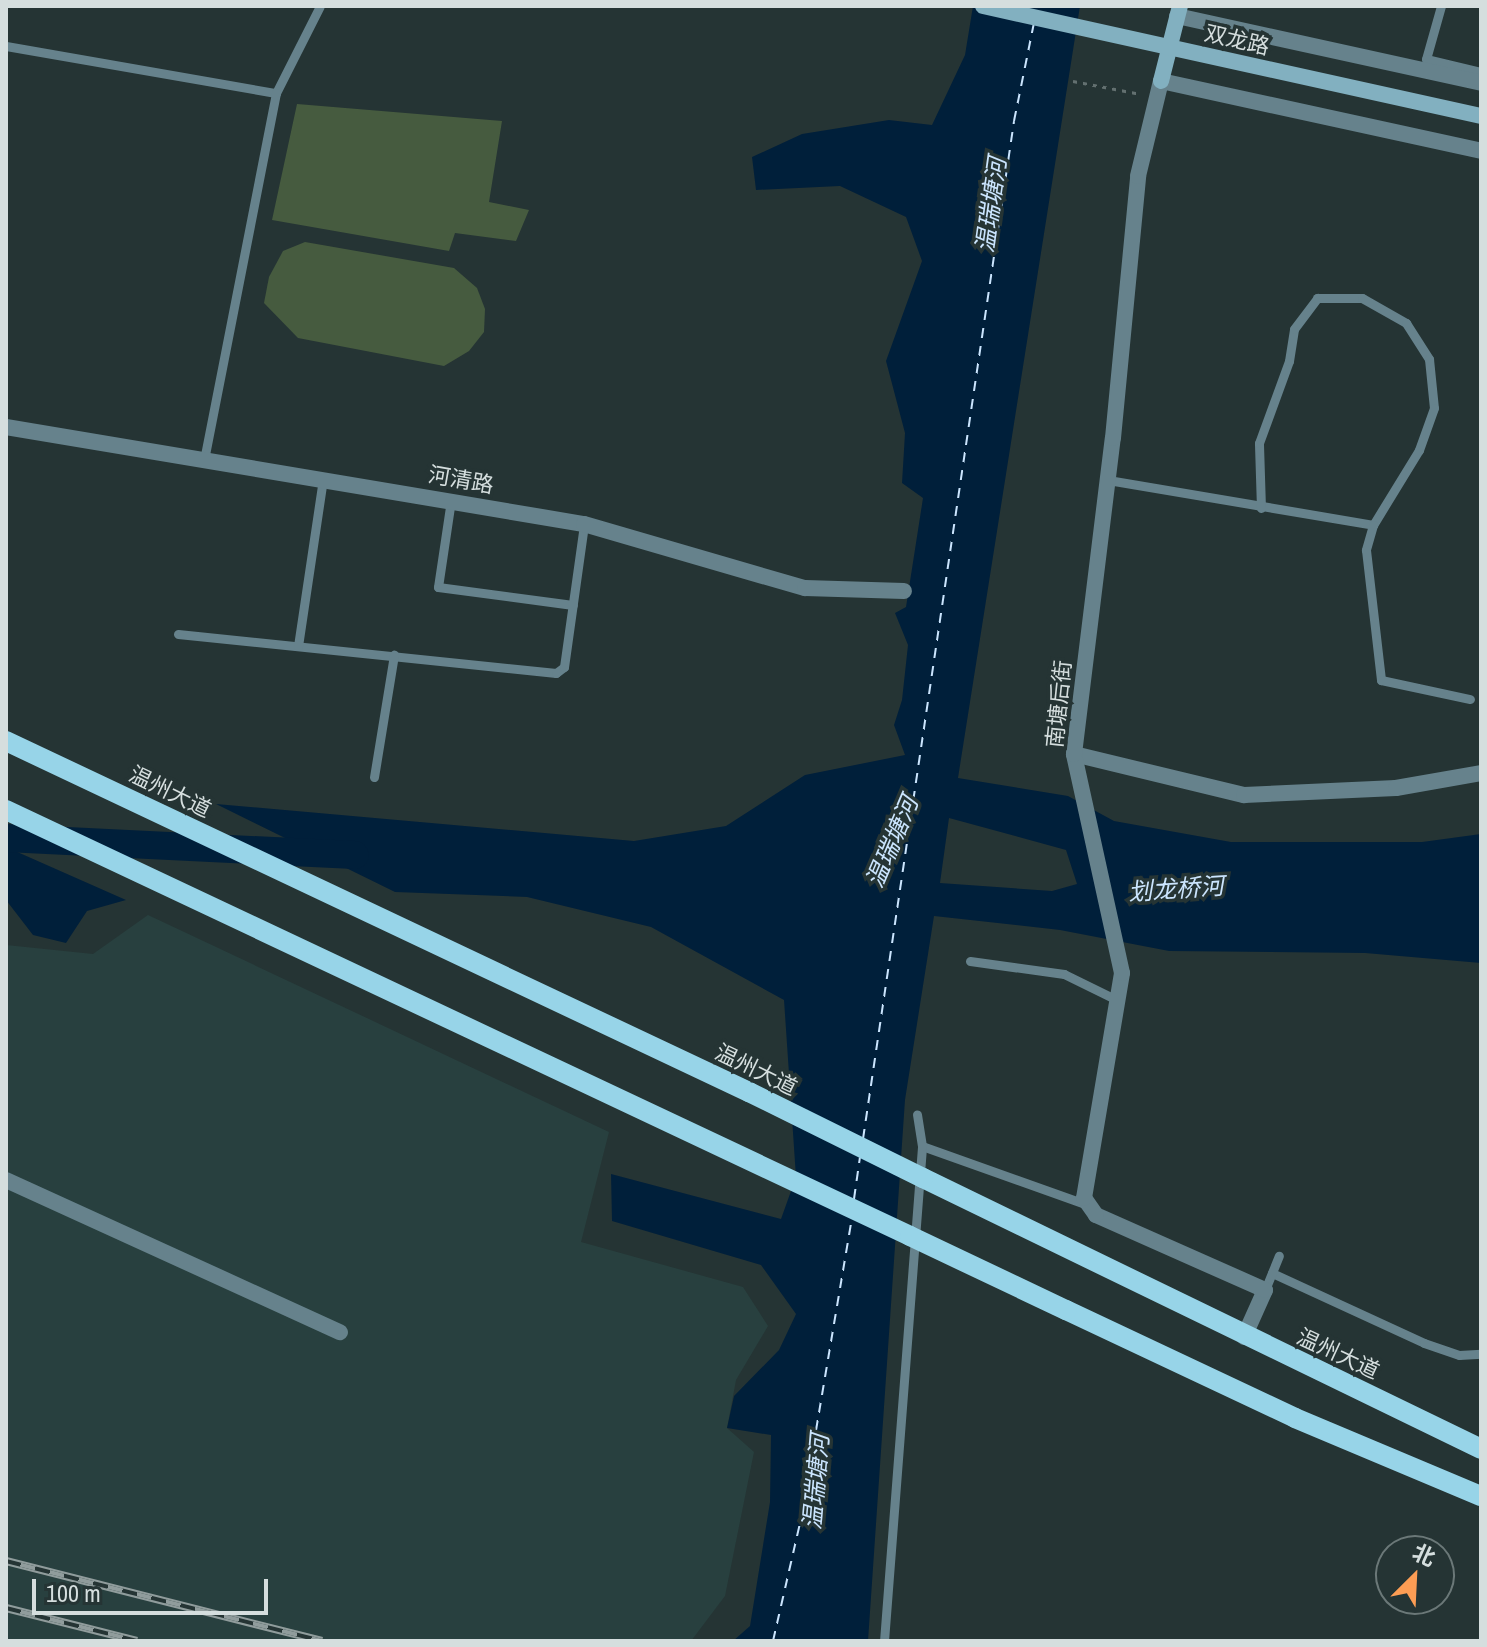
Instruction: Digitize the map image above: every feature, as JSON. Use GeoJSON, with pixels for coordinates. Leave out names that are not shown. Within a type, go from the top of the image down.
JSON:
{"type":"FeatureCollection","features":[{"type":"Feature","properties":{"kind":"main road","name":"双龙路"},"geometry":{"type":"LineString","coordinates":[[983,6],[1481,116]]}},
{"type":"Feature","properties":{"kind":"main road","name":"南塘后街"},"geometry":{"type":"LineString","coordinates":[[1161,81],[1178,11]]}},
{"type":"Feature","properties":{"kind":"main road","name":"温州大道"},"geometry":{"type":"LineString","coordinates":[[6,741],[749,1092],[1244,1337],[1481,1449]]}},
{"type":"Feature","properties":{"kind":"main road"},"geometry":{"type":"LineString","coordinates":[[6,810],[1295,1418],[1481,1496]]}},
{"type":"Feature","properties":{"kind":"street"},"geometry":{"type":"LineString","coordinates":[[1178,11],[1481,83]]}},
{"type":"Feature","properties":{"kind":"street"},"geometry":{"type":"LineString","coordinates":[[1161,81],[1481,151]]}},
{"type":"Feature","properties":{"kind":"street","name":"南塘后街"},"geometry":{"type":"LineString","coordinates":[[1089,1205],[1084,1198],[1122,973],[1074,754],[1108,480],[1138,176],[1161,81]]}},
{"type":"Feature","properties":{"kind":"street","name":"河清路"},"geometry":{"type":"LineString","coordinates":[[6,427],[584,524],[805,588],[904,591]]}},
{"type":"Feature","properties":{"kind":"street"},"geometry":{"type":"LineString","coordinates":[[1074,754],[1244,795],[1396,788],[1481,773]]}},
{"type":"Feature","properties":{"kind":"street"},"geometry":{"type":"LineString","coordinates":[[6,1180],[340,1332]]}},
{"type":"Feature","properties":{"kind":"street"},"geometry":{"type":"LineString","coordinates":[[1089,1205],[1096,1215],[1265,1290],[1244,1337]]}},
{"type":"Feature","properties":{"kind":"lane"},"geometry":{"type":"LineString","coordinates":[[204,460],[276,93],[320,6]]}},
{"type":"Feature","properties":{"kind":"lane"},"geometry":{"type":"LineString","coordinates":[[1441,6],[1426,59],[1481,72]]}},
{"type":"Feature","properties":{"kind":"lane"},"geometry":{"type":"LineString","coordinates":[[6,46],[276,93]]}},
{"type":"Feature","properties":{"kind":"lane"},"geometry":{"type":"LineString","coordinates":[[1261,508],[1259,443],[1289,361],[1294,329],[1317,298],[1362,298],[1406,323],[1429,359],[1434,408],[1419,450],[1373,525],[1366,550],[1381,680],[1470,699]]}},
{"type":"Feature","properties":{"kind":"lane"},"geometry":{"type":"LineString","coordinates":[[298,646],[323,479]]}},
{"type":"Feature","properties":{"kind":"lane"},"geometry":{"type":"LineString","coordinates":[[1108,480],[1373,525]]}},
{"type":"Feature","properties":{"kind":"lane"},"geometry":{"type":"LineString","coordinates":[[451,500],[438,587],[573,605]]}},
{"type":"Feature","properties":{"kind":"lane"},"geometry":{"type":"LineString","coordinates":[[178,634],[556,673],[564,667],[584,524]]}},
{"type":"Feature","properties":{"kind":"lane"},"geometry":{"type":"LineString","coordinates":[[374,777],[394,655]]}},
{"type":"Feature","properties":{"kind":"lane"},"geometry":{"type":"LineString","coordinates":[[970,961],[1064,974],[1117,1000]]}},
{"type":"Feature","properties":{"kind":"lane"},"geometry":{"type":"LineString","coordinates":[[884,1641],[922,1146],[917,1114]]}},
{"type":"Feature","properties":{"kind":"lane"},"geometry":{"type":"LineString","coordinates":[[922,1146],[1089,1205]]}},
{"type":"Feature","properties":{"kind":"lane"},"geometry":{"type":"LineString","coordinates":[[1265,1290],[1279,1256]]}},
{"type":"Feature","properties":{"kind":"lane"},"geometry":{"type":"LineString","coordinates":[[1272,1273],[1424,1343],[1459,1355],[1481,1354]]}},
{"type":"Feature","properties":{"kind":"shaded area"},"geometry":{"type":"Polygon","coordinates":[[[148,915],[609,1132],[581,1242],[743,1287],[768,1326],[736,1380],[727,1428],[754,1452],[725,1596],[691,1641],[6,1641],[6,945],[93,954],[148,915]]]}},
{"type":"Feature","properties":{"kind":"green space"},"geometry":{"type":"Polygon","coordinates":[[[297,104],[502,121],[489,202],[529,210],[516,241],[455,233],[449,251],[272,220],[297,104]]]}},
{"type":"Feature","properties":{"kind":"green space"},"geometry":{"type":"Polygon","coordinates":[[[305,242],[454,268],[477,288],[485,309],[484,332],[469,351],[444,366],[298,338],[264,303],[269,277],[283,251],[305,242]]]}},
{"type":"Feature","properties":{"kind":"water"},"geometry":{"type":"Polygon","coordinates":[[[973,6],[1080,6],[958,778],[1068,796],[1114,821],[1231,842],[1422,842],[1481,834],[1481,963],[1365,953],[1169,951],[1060,930],[934,916],[905,1100],[868,1641],[733,1641],[750,1626],[770,1502],[771,1435],[727,1428],[734,1396],[779,1350],[796,1314],[761,1265],[612,1221],[611,1174],[781,1219],[796,1177],[784,1000],[651,927],[527,897],[395,892],[216,804],[634,841],[726,826],[805,775],[905,755],[894,725],[902,700],[908,645],[895,613],[906,607],[923,498],[902,483],[905,433],[886,361],[922,261],[906,217],[840,186],[756,190],[752,157],[802,134],[889,120],[932,125],[965,55],[973,6]],[[949,818],[940,883],[1052,891],[1077,884],[1066,850],[949,818]]]}},
{"type":"Feature","properties":{"kind":"water"},"geometry":{"type":"Polygon","coordinates":[[[6,847],[126,900],[87,911],[66,943],[33,935],[6,900],[6,847]]]}},
{"type":"Feature","properties":{"kind":"waterway"},"geometry":{"type":"LineString","coordinates":[[6,838],[355,855]]}},
{"type":"Feature","properties":{"kind":"ferry route"},"geometry":{"type":"LineString","coordinates":[[863,1139],[1014,121],[1034,23]]}},
{"type":"Feature","properties":{"kind":"ferry route"},"geometry":{"type":"LineString","coordinates":[[854,1199],[860,1157]]}},
{"type":"Feature","properties":{"kind":"ferry route"},"geometry":{"type":"LineString","coordinates":[[773,1641],[801,1519],[852,1217]]}},
{"type":"Feature","properties":{"kind":"railway"},"geometry":{"type":"LineString","coordinates":[[6,1561],[322,1641]]}},
{"type":"Feature","properties":{"kind":"railway"},"geometry":{"type":"LineString","coordinates":[[6,1608],[137,1641]]}},
{"type":"Feature","properties":{"kind":"water label","name":"温瑞塘河"},"geometry":{"type":"Point","coordinates":[991,205]}},
{"type":"Feature","properties":{"kind":"water label","name":"温瑞塘河"},"geometry":{"type":"Point","coordinates":[892,842]}},
{"type":"Feature","properties":{"kind":"water label","name":"划龙桥河"},"geometry":{"type":"Point","coordinates":[1176,889]}},
{"type":"Feature","properties":{"kind":"water label","name":"温瑞塘河"},"geometry":{"type":"Point","coordinates":[816,1482]}}]}
